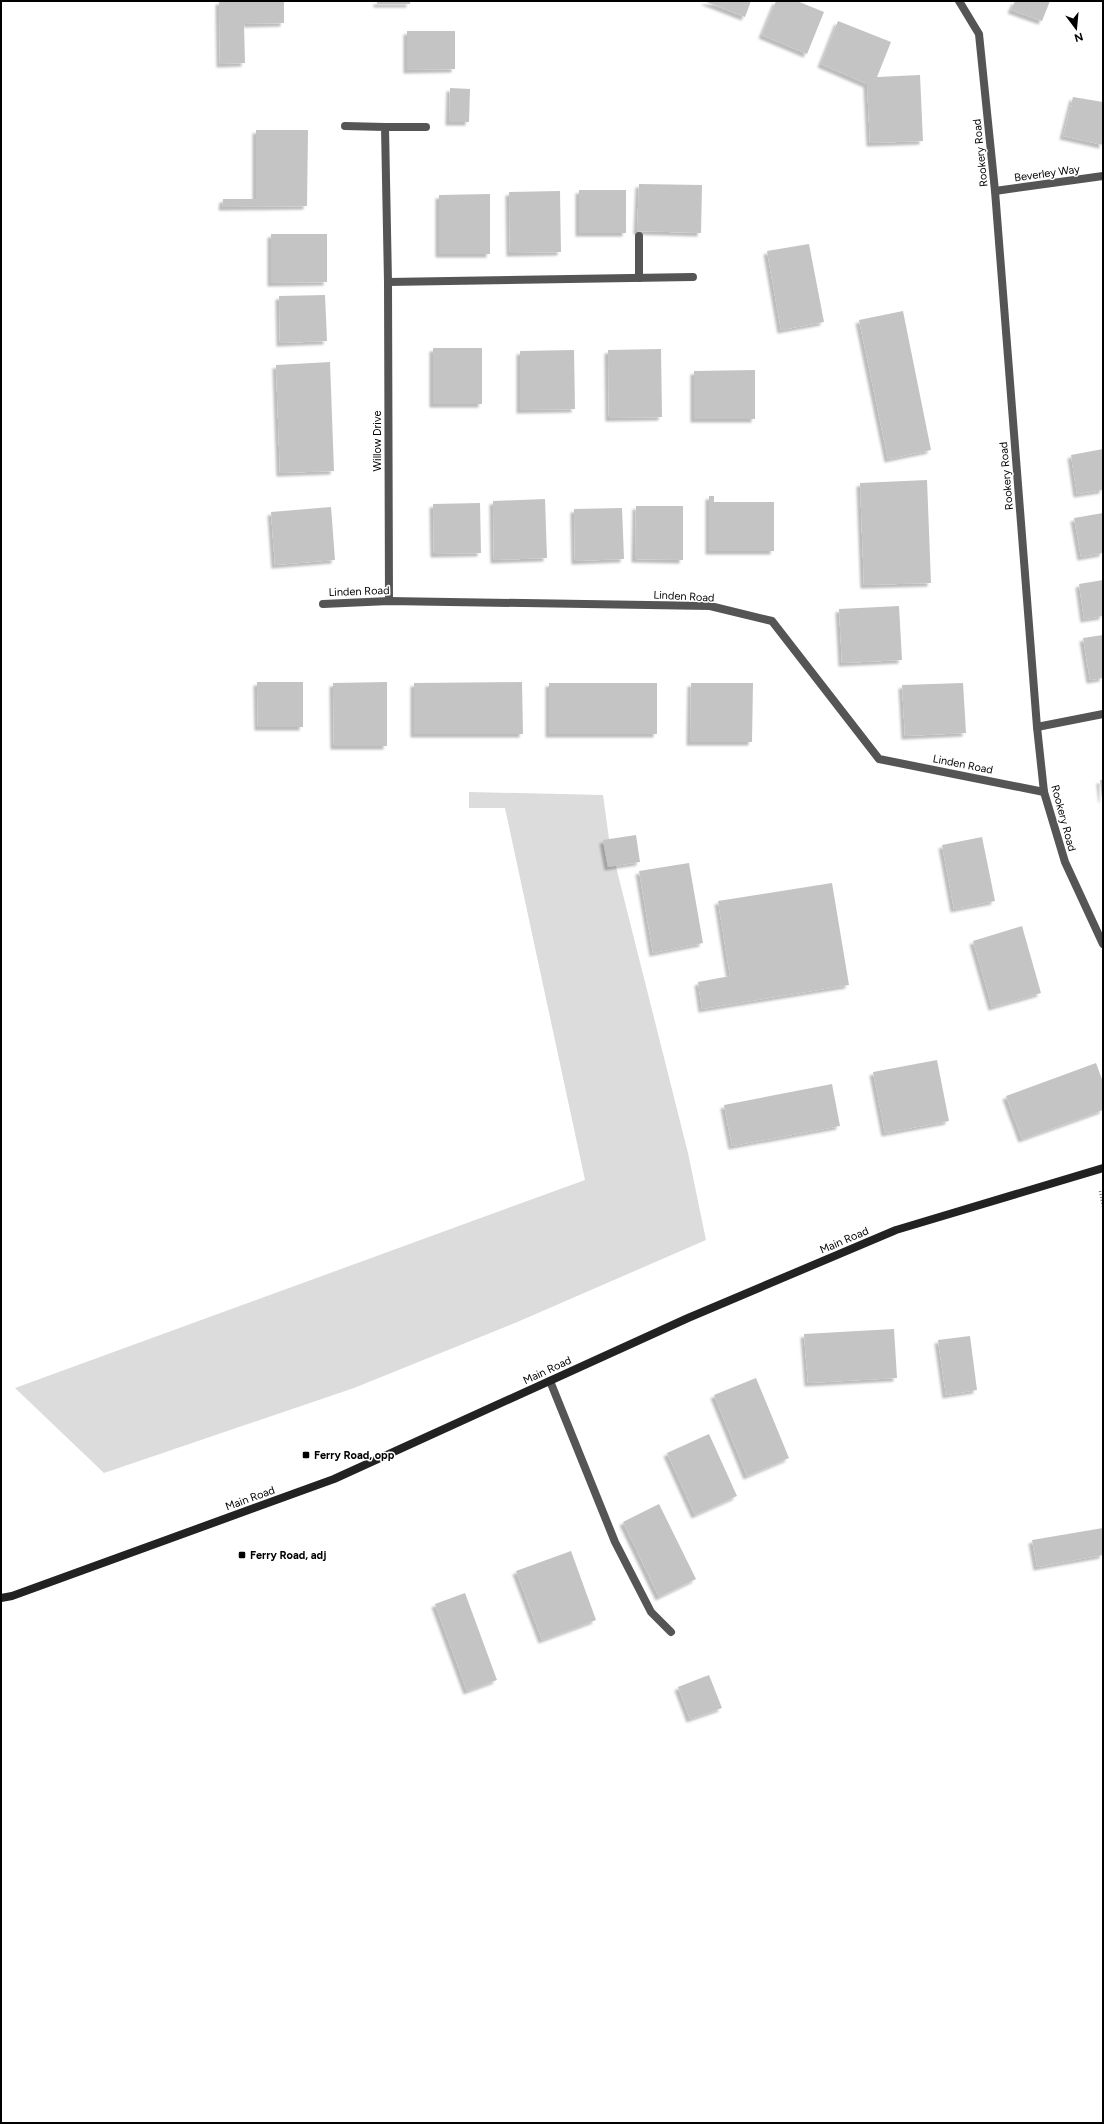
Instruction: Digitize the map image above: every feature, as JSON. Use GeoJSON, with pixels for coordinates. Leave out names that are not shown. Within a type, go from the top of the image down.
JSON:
{"type":"FeatureCollection","features":[{"type":"Feature","properties":{"kind":"street","name":"Rookery Road"},"geometry":{"type":"LineString","coordinates":[[959,1],[979,34],[995,191],[1037,727],[1044,792],[1065,862],[1103,944]]}},
{"type":"Feature","properties":{"kind":"street"},"geometry":{"type":"LineString","coordinates":[[346,126],[426,127]]}},
{"type":"Feature","properties":{"kind":"street","name":"Willow Drive"},"geometry":{"type":"LineString","coordinates":[[385,127],[388,282],[389,601]]}},
{"type":"Feature","properties":{"kind":"street","name":"Beverley Way"},"geometry":{"type":"LineString","coordinates":[[995,191],[1103,176]]}},
{"type":"Feature","properties":{"kind":"street"},"geometry":{"type":"LineString","coordinates":[[638,278],[640,236]]}},
{"type":"Feature","properties":{"kind":"street"},"geometry":{"type":"LineString","coordinates":[[388,282],[693,277]]}},
{"type":"Feature","properties":{"kind":"street","name":"Linden Road"},"geometry":{"type":"LineString","coordinates":[[323,604],[389,601],[710,606],[772,621],[878,759],[1044,792]]}},
{"type":"Feature","properties":{"kind":"street"},"geometry":{"type":"LineString","coordinates":[[1037,727],[1103,714]]}},
{"type":"Feature","properties":{"kind":"street","name":"Main Road"},"geometry":{"type":"LineString","coordinates":[[1,1598],[12,1596],[334,1479],[688,1318],[896,1230],[1103,1168]]}},
{"type":"Feature","properties":{"kind":"street"},"geometry":{"type":"LineString","coordinates":[[550,1381],[615,1542],[651,1612],[671,1632]]}},
{"type":"Feature","properties":{"kind":"shaded area"},"geometry":{"type":"Polygon","coordinates":[[[469,792],[603,795],[609,839],[688,1153],[706,1240],[515,1323],[354,1388],[104,1473],[15,1388],[585,1180],[505,808],[469,808],[469,792]]]}},
{"type":"Feature","properties":{"kind":"building"},"geometry":{"type":"Polygon","coordinates":[[[219,1],[284,1],[284,23],[244,24],[245,63],[220,64],[219,1]]]}},
{"type":"Feature","properties":{"kind":"building"},"geometry":{"type":"Polygon","coordinates":[[[377,1],[410,1],[410,4],[377,4],[377,1]]]}},
{"type":"Feature","properties":{"kind":"building"},"geometry":{"type":"Polygon","coordinates":[[[704,1],[751,1],[745,17],[704,1]]]}},
{"type":"Feature","properties":{"kind":"building"},"geometry":{"type":"Polygon","coordinates":[[[776,1],[797,1],[824,12],[807,54],[762,35],[776,1]]]}},
{"type":"Feature","properties":{"kind":"building"},"geometry":{"type":"Polygon","coordinates":[[[1015,1],[1050,1],[1042,21],[1011,10],[1015,1]]]}},
{"type":"Feature","properties":{"kind":"building"},"geometry":{"type":"Polygon","coordinates":[[[838,21],[891,42],[877,77],[920,75],[923,141],[870,143],[867,84],[821,64],[838,21]]]}},
{"type":"Feature","properties":{"kind":"building"},"geometry":{"type":"Polygon","coordinates":[[[407,31],[455,31],[455,69],[407,70],[407,31]]]}},
{"type":"Feature","properties":{"kind":"building"},"geometry":{"type":"Polygon","coordinates":[[[450,88],[470,89],[469,122],[449,122],[450,88]]]}},
{"type":"Feature","properties":{"kind":"building"},"geometry":{"type":"Polygon","coordinates":[[[1073,97],[1103,102],[1103,145],[1063,136],[1073,97]]]}},
{"type":"Feature","properties":{"kind":"building"},"geometry":{"type":"Polygon","coordinates":[[[256,130],[308,130],[307,206],[222,207],[223,199],[256,199],[256,130]]]}},
{"type":"Feature","properties":{"kind":"building"},"geometry":{"type":"Polygon","coordinates":[[[639,184],[702,185],[701,233],[637,231],[639,184]]]}},
{"type":"Feature","properties":{"kind":"building"},"geometry":{"type":"Polygon","coordinates":[[[579,190],[626,190],[626,233],[579,233],[579,190]]]}},
{"type":"Feature","properties":{"kind":"building"},"geometry":{"type":"Polygon","coordinates":[[[560,191],[561,252],[510,253],[509,192],[560,191]]]}},
{"type":"Feature","properties":{"kind":"building"},"geometry":{"type":"Polygon","coordinates":[[[490,194],[490,254],[439,254],[439,195],[490,194]]]}},
{"type":"Feature","properties":{"kind":"building"},"geometry":{"type":"Polygon","coordinates":[[[271,234],[327,234],[327,282],[271,283],[271,234]]]}},
{"type":"Feature","properties":{"kind":"building"},"geometry":{"type":"Polygon","coordinates":[[[809,244],[824,322],[781,330],[767,251],[809,244]]]}},
{"type":"Feature","properties":{"kind":"building"},"geometry":{"type":"Polygon","coordinates":[[[325,295],[327,341],[280,343],[279,296],[325,295]]]}},
{"type":"Feature","properties":{"kind":"building"},"geometry":{"type":"Polygon","coordinates":[[[903,311],[931,450],[888,459],[859,320],[903,311]]]}},
{"type":"Feature","properties":{"kind":"building"},"geometry":{"type":"Polygon","coordinates":[[[433,348],[482,348],[482,404],[433,404],[433,348]]]}},
{"type":"Feature","properties":{"kind":"building"},"geometry":{"type":"Polygon","coordinates":[[[661,349],[662,417],[609,418],[608,350],[661,349]]]}},
{"type":"Feature","properties":{"kind":"building"},"geometry":{"type":"Polygon","coordinates":[[[574,350],[575,409],[520,410],[520,351],[574,350]]]}},
{"type":"Feature","properties":{"kind":"building"},"geometry":{"type":"Polygon","coordinates":[[[330,362],[334,471],[280,473],[276,365],[330,362]]]}},
{"type":"Feature","properties":{"kind":"building"},"geometry":{"type":"Polygon","coordinates":[[[755,370],[755,419],[694,419],[694,371],[755,370]]]}},
{"type":"Feature","properties":{"kind":"building"},"geometry":{"type":"Polygon","coordinates":[[[1103,449],[1103,490],[1077,494],[1071,455],[1103,449]]]}},
{"type":"Feature","properties":{"kind":"building"},"geometry":{"type":"Polygon","coordinates":[[[927,480],[931,583],[864,585],[860,483],[927,480]]]}},
{"type":"Feature","properties":{"kind":"building"},"geometry":{"type":"Polygon","coordinates":[[[709,496],[714,496],[714,502],[774,502],[774,551],[709,551],[709,496]]]}},
{"type":"Feature","properties":{"kind":"building"},"geometry":{"type":"Polygon","coordinates":[[[545,499],[547,558],[494,560],[493,501],[545,499]]]}},
{"type":"Feature","properties":{"kind":"building"},"geometry":{"type":"Polygon","coordinates":[[[480,503],[481,553],[434,554],[433,504],[480,503]]]}},
{"type":"Feature","properties":{"kind":"building"},"geometry":{"type":"Polygon","coordinates":[[[636,506],[683,506],[683,560],[635,559],[636,506]]]}},
{"type":"Feature","properties":{"kind":"building"},"geometry":{"type":"Polygon","coordinates":[[[331,507],[335,560],[275,565],[271,512],[331,507]]]}},
{"type":"Feature","properties":{"kind":"building"},"geometry":{"type":"Polygon","coordinates":[[[622,508],[624,559],[575,561],[574,509],[622,508]]]}},
{"type":"Feature","properties":{"kind":"building"},"geometry":{"type":"Polygon","coordinates":[[[1103,513],[1103,553],[1081,557],[1074,518],[1103,513]]]}},
{"type":"Feature","properties":{"kind":"building"},"geometry":{"type":"Polygon","coordinates":[[[1103,580],[1103,616],[1084,619],[1079,584],[1103,580]]]}},
{"type":"Feature","properties":{"kind":"building"},"geometry":{"type":"Polygon","coordinates":[[[899,606],[902,660],[842,663],[839,609],[899,606]]]}},
{"type":"Feature","properties":{"kind":"building"},"geometry":{"type":"Polygon","coordinates":[[[1103,635],[1103,678],[1090,680],[1083,638],[1103,635]]]}},
{"type":"Feature","properties":{"kind":"building"},"geometry":{"type":"Polygon","coordinates":[[[257,682],[303,682],[303,727],[258,727],[257,682]]]}},
{"type":"Feature","properties":{"kind":"building"},"geometry":{"type":"Polygon","coordinates":[[[387,682],[387,746],[334,746],[333,683],[387,682]]]}},
{"type":"Feature","properties":{"kind":"building"},"geometry":{"type":"Polygon","coordinates":[[[522,682],[523,734],[414,734],[414,683],[522,682]]]}},
{"type":"Feature","properties":{"kind":"building"},"geometry":{"type":"Polygon","coordinates":[[[549,683],[657,683],[657,734],[549,734],[549,683]]]}},
{"type":"Feature","properties":{"kind":"building"},"geometry":{"type":"Polygon","coordinates":[[[691,683],[753,683],[752,742],[690,742],[691,683]]]}},
{"type":"Feature","properties":{"kind":"building"},"geometry":{"type":"Polygon","coordinates":[[[963,683],[966,733],[905,736],[902,685],[963,683]]]}},
{"type":"Feature","properties":{"kind":"building"},"geometry":{"type":"Polygon","coordinates":[[[1100,780],[1103,780],[1103,799],[1102,799],[1100,780]]]}},
{"type":"Feature","properties":{"kind":"building"},"geometry":{"type":"Polygon","coordinates":[[[636,835],[640,862],[608,867],[603,840],[636,835]]]}},
{"type":"Feature","properties":{"kind":"building"},"geometry":{"type":"Polygon","coordinates":[[[982,837],[995,901],[954,909],[942,845],[982,837]]]}},
{"type":"Feature","properties":{"kind":"building"},"geometry":{"type":"Polygon","coordinates":[[[689,863],[703,943],[653,953],[639,871],[689,863]]]}},
{"type":"Feature","properties":{"kind":"building"},"geometry":{"type":"Polygon","coordinates":[[[832,883],[849,985],[702,1009],[698,982],[730,976],[718,901],[832,883]]]}},
{"type":"Feature","properties":{"kind":"building"},"geometry":{"type":"Polygon","coordinates":[[[1022,926],[1041,993],[992,1007],[973,941],[1022,926]]]}},
{"type":"Feature","properties":{"kind":"building"},"geometry":{"type":"Polygon","coordinates":[[[937,1060],[949,1121],[885,1133],[873,1072],[937,1060]]]}},
{"type":"Feature","properties":{"kind":"building"},"geometry":{"type":"Polygon","coordinates":[[[1096,1063],[1103,1082],[1103,1110],[1022,1139],[1006,1096],[1096,1063]]]}},
{"type":"Feature","properties":{"kind":"building"},"geometry":{"type":"Polygon","coordinates":[[[832,1084],[840,1126],[732,1146],[724,1105],[832,1084]]]}},
{"type":"Feature","properties":{"kind":"building"},"geometry":{"type":"Polygon","coordinates":[[[894,1329],[897,1378],[808,1383],[804,1334],[894,1329]]]}},
{"type":"Feature","properties":{"kind":"building"},"geometry":{"type":"Polygon","coordinates":[[[970,1336],[977,1390],[946,1395],[938,1340],[970,1336]]]}},
{"type":"Feature","properties":{"kind":"building"},"geometry":{"type":"Polygon","coordinates":[[[756,1378],[789,1458],[747,1476],[714,1395],[756,1378]]]}},
{"type":"Feature","properties":{"kind":"building"},"geometry":{"type":"Polygon","coordinates":[[[709,1434],[737,1496],[695,1515],[667,1453],[709,1434]]]}},
{"type":"Feature","properties":{"kind":"building"},"geometry":{"type":"Polygon","coordinates":[[[659,1504],[696,1579],[659,1597],[623,1522],[659,1504]]]}},
{"type":"Feature","properties":{"kind":"building"},"geometry":{"type":"Polygon","coordinates":[[[1103,1528],[1103,1555],[1037,1567],[1032,1540],[1103,1528]]]}},
{"type":"Feature","properties":{"kind":"building"},"geometry":{"type":"Polygon","coordinates":[[[571,1551],[596,1620],[542,1640],[516,1571],[571,1551]]]}},
{"type":"Feature","properties":{"kind":"building"},"geometry":{"type":"Polygon","coordinates":[[[465,1593],[497,1680],[467,1691],[435,1604],[465,1593]]]}},
{"type":"Feature","properties":{"kind":"building"},"geometry":{"type":"Polygon","coordinates":[[[709,1675],[722,1708],[690,1719],[678,1687],[709,1675]]]}},
{"type":"Feature","properties":{"kind":"place","name":"Ferry Road, opp"},"geometry":{"type":"Point","coordinates":[306,1455]}},
{"type":"Feature","properties":{"kind":"place","name":"Ferry Road, adj"},"geometry":{"type":"Point","coordinates":[242,1555]}}]}
